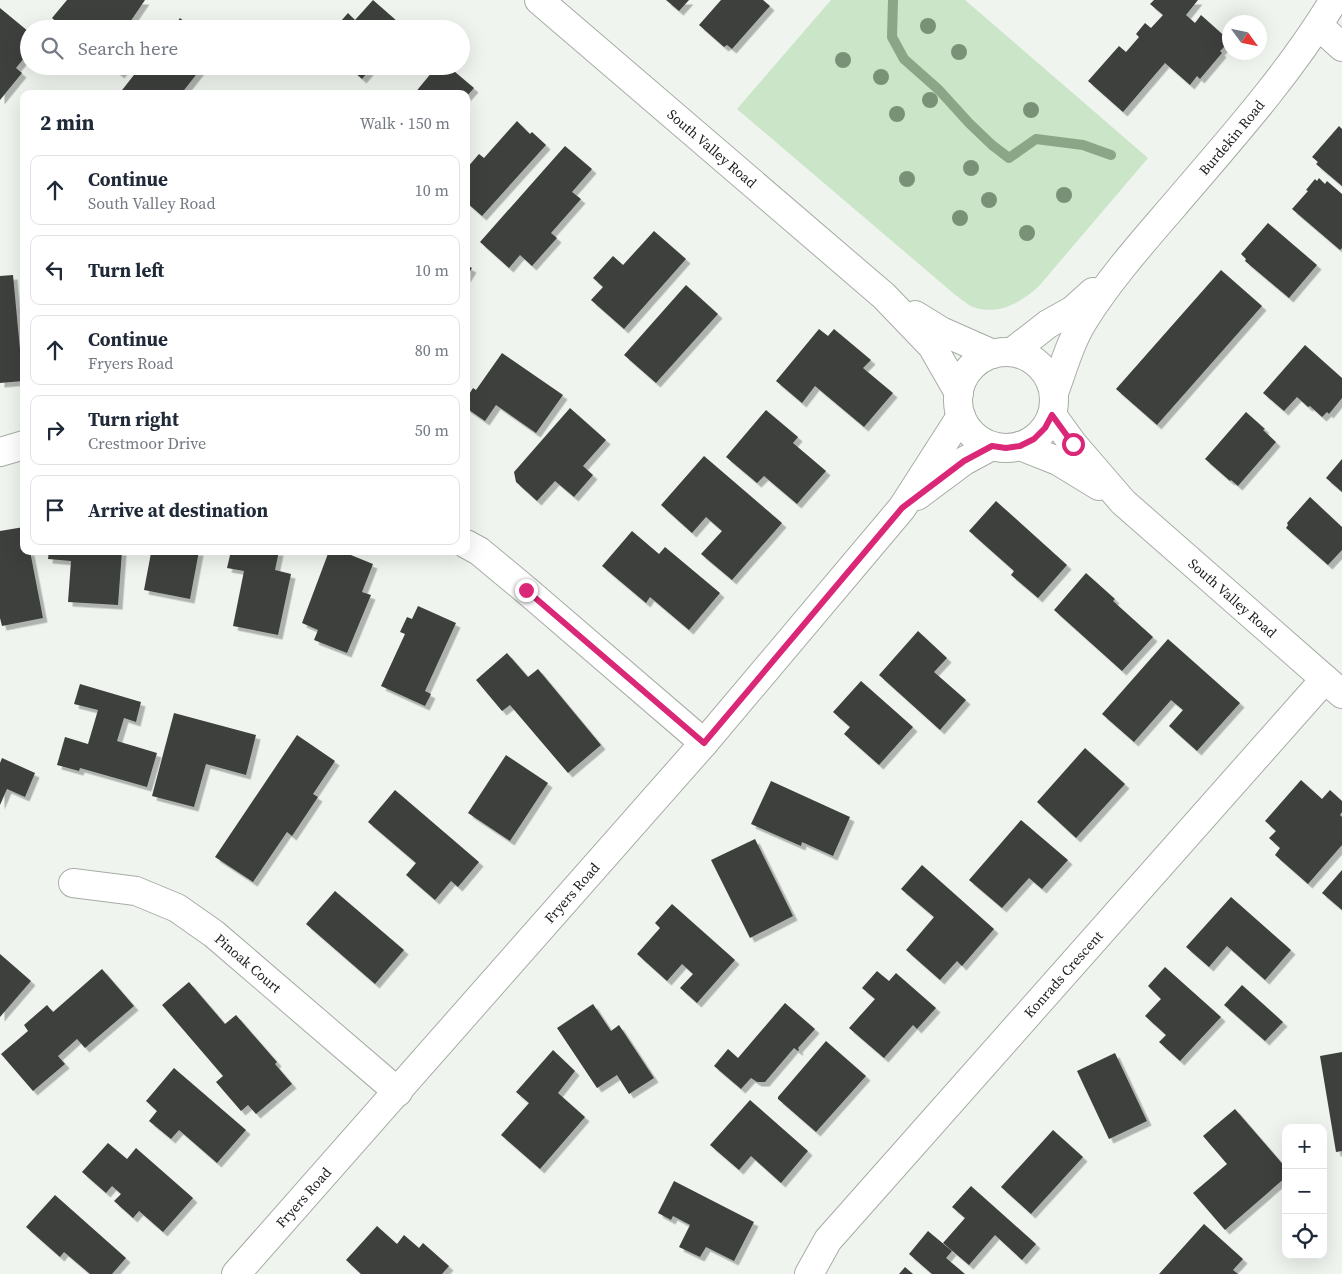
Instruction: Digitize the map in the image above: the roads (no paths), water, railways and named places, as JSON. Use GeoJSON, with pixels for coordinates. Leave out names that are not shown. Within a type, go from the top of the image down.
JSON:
{"type":"FeatureCollection","features":[{"type":"Feature","properties":{"kind":"street","name":"South Valley Road"},"geometry":{"type":"LineString","coordinates":[[539,0],[884,296],[932,346],[960,404]]}},
{"type":"Feature","properties":{"kind":"street"},"geometry":{"type":"LineString","coordinates":[[1326,8],[1342,47]]}},
{"type":"Feature","properties":{"kind":"street","name":"Burdekin Road"},"geometry":{"type":"LineString","coordinates":[[1053,404],[1072,344],[1083,321],[1120,268],[1287,71],[1326,8]]}},
{"type":"Feature","properties":{"kind":"street","name":"Burdekin Road"},"geometry":{"type":"LineString","coordinates":[[1003,353],[1073,310],[1120,268]]}},
{"type":"Feature","properties":{"kind":"street","name":"South Valley Road"},"geometry":{"type":"LineString","coordinates":[[884,296],[941,331],[1003,353]]}},
{"type":"Feature","properties":{"kind":"street"},"geometry":{"type":"LineString","coordinates":[[1003,353],[1027,356],[1040,366],[1049,378],[1053,404],[1045,428],[1034,439],[1020,446],[1006,448],[992,446],[978,439],[968,428],[960,404],[963,380],[970,368],[981,359],[1003,353]]}},
{"type":"Feature","properties":{"kind":"street","name":"Fryers Road"},"geometry":{"type":"LineString","coordinates":[[236,1274],[704,743],[902,508],[960,404]]}},
{"type":"Feature","properties":{"kind":"street","name":"South Valley Road"},"geometry":{"type":"LineString","coordinates":[[1053,404],[1073,444],[1124,502],[1333,686]]}},
{"type":"Feature","properties":{"kind":"street"},"geometry":{"type":"LineString","coordinates":[[0,452],[20,446]]}},
{"type":"Feature","properties":{"kind":"street","name":"Fryers Road"},"geometry":{"type":"LineString","coordinates":[[902,508],[964,461],[992,446]]}},
{"type":"Feature","properties":{"kind":"street","name":"South Valley Road"},"geometry":{"type":"LineString","coordinates":[[1020,446],[1058,461],[1124,502]]}},
{"type":"Feature","properties":{"kind":"street"},"geometry":{"type":"LineString","coordinates":[[470,546],[479,551],[526,590],[704,743]]}},
{"type":"Feature","properties":{"kind":"street","name":"Konrads Crescent"},"geometry":{"type":"LineString","coordinates":[[809,1274],[828,1240],[1333,686]]}},
{"type":"Feature","properties":{"kind":"street","name":"Pinoak Court"},"geometry":{"type":"LineString","coordinates":[[73,883],[136,891],[177,908],[214,934],[398,1092]]}},
{"type":"Feature","properties":{"kind":"waterway"},"geometry":{"type":"LineString","coordinates":[[893,0],[892,37],[904,59],[939,90],[992,145],[1009,158],[1036,139],[1083,145],[1111,155]]}}]}
